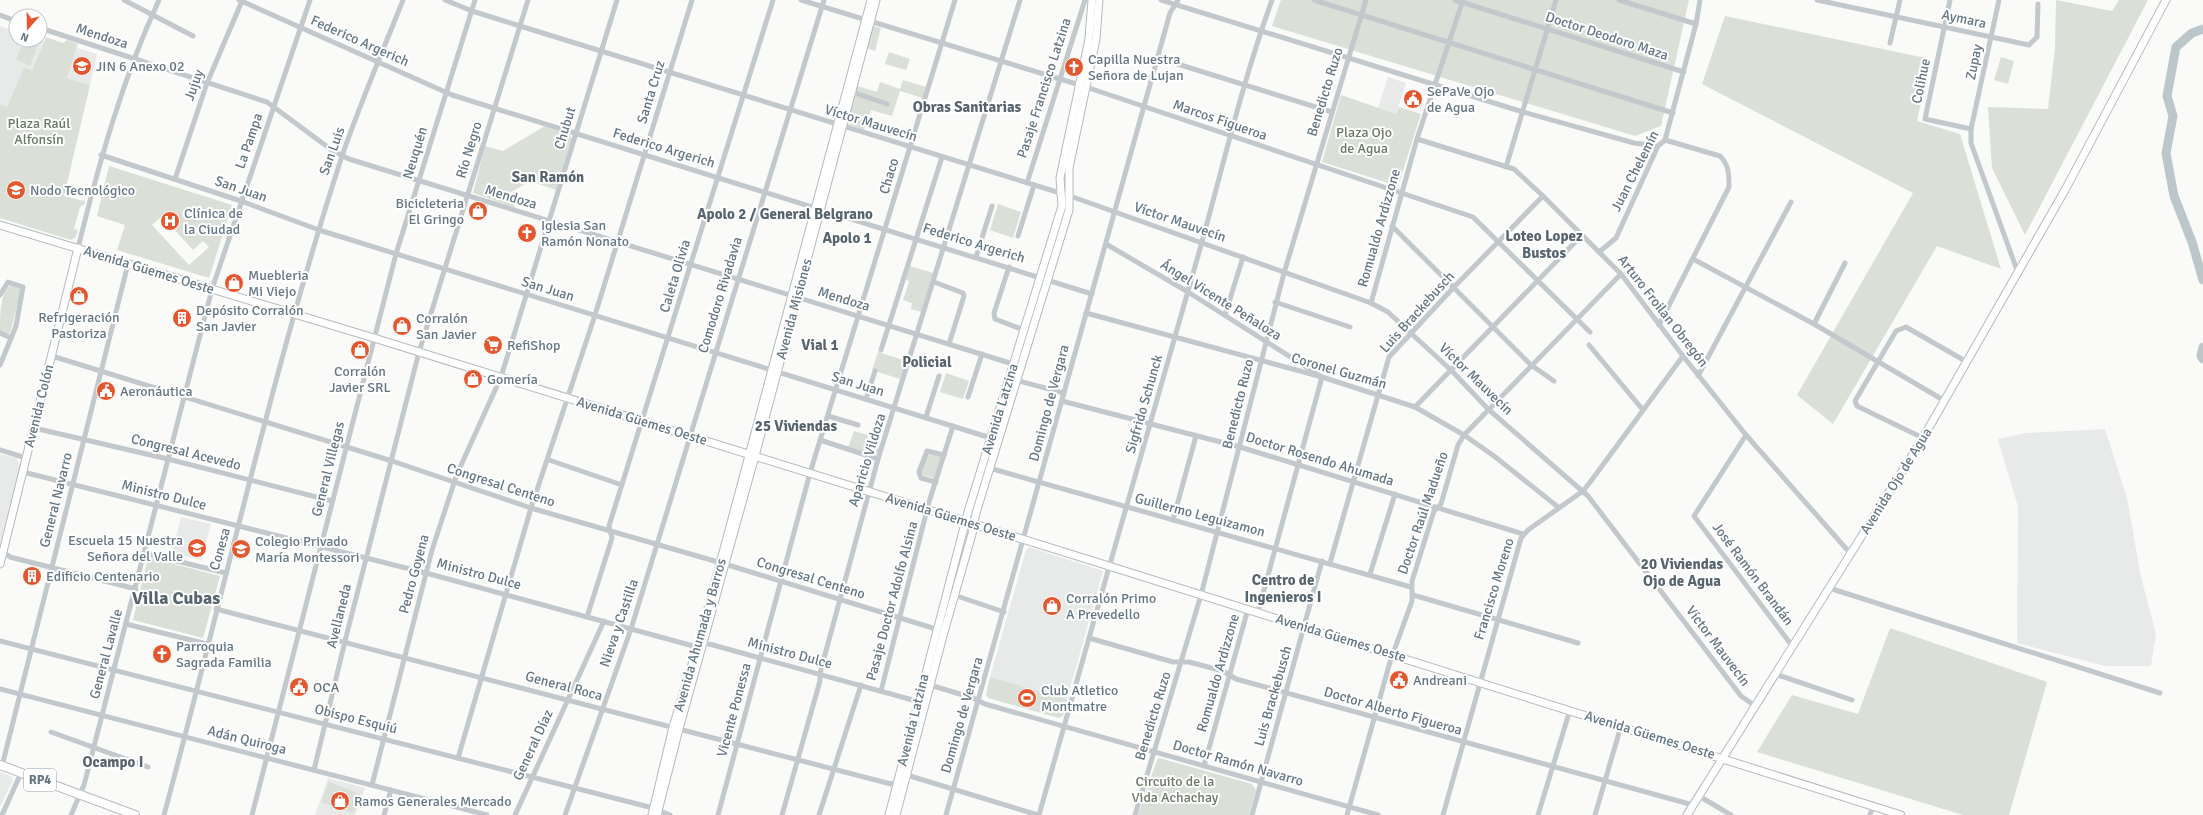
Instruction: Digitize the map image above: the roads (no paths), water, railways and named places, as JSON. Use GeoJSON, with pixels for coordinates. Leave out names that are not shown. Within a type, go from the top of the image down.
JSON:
{"type":"FeatureCollection","features":[{"type":"Feature","properties":{"kind":"main road","name":"Avenida Misiones"},"geometry":{"type":"LineString","coordinates":[[840,125],[852,92],[868,21],[871,0]]}},
{"type":"Feature","properties":{"kind":"main road","name":"Avenida Misiones"},"geometry":{"type":"LineString","coordinates":[[752,456],[793,296],[868,21],[876,0]]}},
{"type":"Feature","properties":{"kind":"main road","name":"Avenida Latzina"},"geometry":{"type":"LineString","coordinates":[[889,815],[917,701],[940,631],[954,595],[973,524],[991,438],[1012,379],[1014,364],[1024,330],[1069,210],[1069,168],[1083,86],[1092,0]]}},
{"type":"Feature","properties":{"kind":"main road","name":"Avenida Latzina"},"geometry":{"type":"LineString","coordinates":[[896,815],[930,685],[940,631],[966,521],[985,468],[1044,278],[1062,206],[1060,178],[1096,39],[1099,0]]}},
{"type":"Feature","properties":{"kind":"main road","name":"Avenida Ojo de Agua"},"geometry":{"type":"LineString","coordinates":[[1687,815],[1923,438],[2065,190],[2166,0]]}},
{"type":"Feature","properties":{"kind":"main road","name":"Avenida Güemes Oeste"},"geometry":{"type":"LineString","coordinates":[[0,225],[296,314],[966,521],[1901,815]]}},
{"type":"Feature","properties":{"kind":"main road","name":"Avenida Colón"},"geometry":{"type":"LineString","coordinates":[[0,564],[2,550],[23,472],[78,248]]}},
{"type":"Feature","properties":{"kind":"main road","name":"Avenida Ahumada y Barros"},"geometry":{"type":"LineString","coordinates":[[655,812],[676,728],[752,456]]}},
{"type":"Feature","properties":{"kind":"main road","name":"RP4"},"geometry":{"type":"LineString","coordinates":[[1,765],[135,815]]}},
{"type":"Feature","properties":{"kind":"street"},"geometry":{"type":"LineString","coordinates":[[124,0],[193,36]]}},
{"type":"Feature","properties":{"kind":"street"},"geometry":{"type":"LineString","coordinates":[[78,248],[101,155],[133,59],[159,0]]}},
{"type":"Feature","properties":{"kind":"street"},"geometry":{"type":"LineString","coordinates":[[251,5],[254,0]]}},
{"type":"Feature","properties":{"kind":"street","name":"La Pampa"},"geometry":{"type":"LineString","coordinates":[[212,289],[310,0]]}},
{"type":"Feature","properties":{"kind":"street","name":"San Luis"},"geometry":{"type":"LineString","coordinates":[[296,314],[319,230],[342,156],[403,0]]}},
{"type":"Feature","properties":{"kind":"street","name":"Víctor Mauvecín"},"geometry":{"type":"LineString","coordinates":[[445,0],[472,11],[601,52],[1070,196],[1371,303],[1388,312],[1452,371],[1488,409],[1583,491],[1741,696],[1755,706]]}},
{"type":"Feature","properties":{"kind":"street","name":"Neuquén"},"geometry":{"type":"LineString","coordinates":[[374,338],[396,254],[475,0]]}},
{"type":"Feature","properties":{"kind":"street","name":"Río Negro"},"geometry":{"type":"LineString","coordinates":[[419,352],[528,0]]}},
{"type":"Feature","properties":{"kind":"street","name":"Chubut"},"geometry":{"type":"LineString","coordinates":[[501,377],[617,0]]}},
{"type":"Feature","properties":{"kind":"street","name":"Santa Cruz"},"geometry":{"type":"LineString","coordinates":[[458,758],[531,508],[595,315],[692,0]]}},
{"type":"Feature","properties":{"kind":"street","name":"Caleta Olivia"},"geometry":{"type":"LineString","coordinates":[[643,422],[774,0]]}},
{"type":"Feature","properties":{"kind":"street","name":"Marcos Figueroa"},"geometry":{"type":"LineString","coordinates":[[801,0],[1083,86],[1473,217],[1590,332]]}},
{"type":"Feature","properties":{"kind":"street","name":"Comodoro Rivadavia"},"geometry":{"type":"LineString","coordinates":[[689,436],[824,0]]}},
{"type":"Feature","properties":{"kind":"street","name":"Chaco"},"geometry":{"type":"LineString","coordinates":[[810,473],[956,0]]}},
{"type":"Feature","properties":{"kind":"street","name":"Aparicio Vildoza"},"geometry":{"type":"LineString","coordinates":[[782,815],[796,760],[820,681],[820,673],[878,459],[1020,0]]}},
{"type":"Feature","properties":{"kind":"street","name":"Pasaje Francisco Latzina"},"geometry":{"type":"LineString","coordinates":[[1027,183],[1085,0]]}},
{"type":"Feature","properties":{"kind":"street"},"geometry":{"type":"LineString","coordinates":[[1161,0],[1177,2],[1261,31],[1523,112],[1634,143],[1658,146]]}},
{"type":"Feature","properties":{"kind":"street","name":"Sigfrido Schunck"},"geometry":{"type":"LineString","coordinates":[[1039,815],[1202,243],[1230,136],[1261,31],[1272,0]]}},
{"type":"Feature","properties":{"kind":"street"},"geometry":{"type":"LineString","coordinates":[[1314,0],[1673,113]]}},
{"type":"Feature","properties":{"kind":"street","name":"Benedicto Ruzo"},"geometry":{"type":"LineString","coordinates":[[1135,815],[1201,595],[1262,362],[1275,302],[1366,0]]}},
{"type":"Feature","properties":{"kind":"street","name":"Doctor Deodoro Maza"},"geometry":{"type":"LineString","coordinates":[[1455,0],[1463,1],[1684,72]]}},
{"type":"Feature","properties":{"kind":"street"},"geometry":{"type":"LineString","coordinates":[[1506,167],[1556,0]]}},
{"type":"Feature","properties":{"kind":"street"},"geometry":{"type":"LineString","coordinates":[[1619,0],[1696,24]]}},
{"type":"Feature","properties":{"kind":"street","name":"Juan Chelemín"},"geometry":{"type":"LineString","coordinates":[[1599,252],[1616,238],[1658,146],[1666,140],[1696,24],[1700,0]]}},
{"type":"Feature","properties":{"kind":"street","name":"Aymara"},"geometry":{"type":"LineString","coordinates":[[1817,0],[2029,45],[2034,42],[2037,37],[2038,4]]}},
{"type":"Feature","properties":{"kind":"street"},"geometry":{"type":"LineString","coordinates":[[1848,6],[1849,0]]}},
{"type":"Feature","properties":{"kind":"street"},"geometry":{"type":"LineString","coordinates":[[1890,43],[1900,0]]}},
{"type":"Feature","properties":{"kind":"street","name":"Colihue"},"geometry":{"type":"LineString","coordinates":[[1950,0],[1925,119],[1971,129]]}},
{"type":"Feature","properties":{"kind":"street","name":"Zupay"},"geometry":{"type":"LineString","coordinates":[[1971,129],[1999,0]]}},
{"type":"Feature","properties":{"kind":"street","name":"Federico Argerich"},"geometry":{"type":"LineString","coordinates":[[240,1],[378,63],[447,92],[644,155],[818,207],[1092,294]]}},
{"type":"Feature","properties":{"kind":"street","name":"Jujuy"},"geometry":{"type":"LineString","coordinates":[[175,179],[208,83],[240,1]]}},
{"type":"Feature","properties":{"kind":"street","name":"Romualdo Ardizzone"},"geometry":{"type":"LineString","coordinates":[[1371,303],[1417,139],[1463,1]]}},
{"type":"Feature","properties":{"kind":"street","name":"Domingo de Vergara"},"geometry":{"type":"LineString","coordinates":[[946,815],[1004,612],[1170,13],[1177,2]]}},
{"type":"Feature","properties":{"kind":"street","name":"Mendoza"},"geometry":{"type":"LineString","coordinates":[[48,31],[274,106],[342,156],[1014,364]]}},
{"type":"Feature","properties":{"kind":"street"},"geometry":{"type":"LineString","coordinates":[[1158,58],[1332,112]]}},
{"type":"Feature","properties":{"kind":"street"},"geometry":{"type":"LineString","coordinates":[[852,92],[887,104]]}},
{"type":"Feature","properties":{"kind":"street"},"geometry":{"type":"LineString","coordinates":[[1971,129],[1970,143],[2018,273]]}},
{"type":"Feature","properties":{"kind":"street","name":"Arturo Froilan Obregón"},"geometry":{"type":"LineString","coordinates":[[1417,139],[1514,169],[1543,196],[1621,274],[1698,376],[1746,435],[1850,554]]}},
{"type":"Feature","properties":{"kind":"street"},"geometry":{"type":"LineString","coordinates":[[1659,325],[1729,187],[1728,168],[1726,162],[1720,156],[1666,140]]}},
{"type":"Feature","properties":{"kind":"street","name":"San Juan"},"geometry":{"type":"LineString","coordinates":[[101,155],[241,201],[319,230],[991,438]]}},
{"type":"Feature","properties":{"kind":"street"},"geometry":{"type":"LineString","coordinates":[[881,350],[942,157]]}},
{"type":"Feature","properties":{"kind":"street"},"geometry":{"type":"LineString","coordinates":[[1018,236],[1034,185]]}},
{"type":"Feature","properties":{"kind":"street","name":"Luis Brackebusch"},"geometry":{"type":"LineString","coordinates":[[1330,563],[1389,357],[1454,287],[1543,196]]}},
{"type":"Feature","properties":{"kind":"street"},"geometry":{"type":"LineString","coordinates":[[1698,376],[1791,202]]}},
{"type":"Feature","properties":{"kind":"street"},"geometry":{"type":"LineString","coordinates":[[976,257],[992,206]]}},
{"type":"Feature","properties":{"kind":"street"},"geometry":{"type":"LineString","coordinates":[[1392,226],[1531,365],[1554,381]]}},
{"type":"Feature","properties":{"kind":"street"},"geometry":{"type":"LineString","coordinates":[[1416,407],[1582,235]]}},
{"type":"Feature","properties":{"kind":"street","name":"Ángel Vicente Peñaloza"},"geometry":{"type":"LineString","coordinates":[[1106,244],[1188,292],[1322,377]]}},
{"type":"Feature","properties":{"kind":"street"},"geometry":{"type":"LineString","coordinates":[[1225,316],[1243,258]]}},
{"type":"Feature","properties":{"kind":"street"},"geometry":{"type":"LineString","coordinates":[[1693,259],[1814,324],[1878,363],[1945,400]]}},
{"type":"Feature","properties":{"kind":"street"},"geometry":{"type":"LineString","coordinates":[[1814,324],[1845,263]]}},
{"type":"Feature","properties":{"kind":"street","name":"General Navarro"},"geometry":{"type":"LineString","coordinates":[[1,765],[128,264]]}},
{"type":"Feature","properties":{"kind":"street"},"geometry":{"type":"LineString","coordinates":[[1009,267],[994,312],[995,319],[1024,330]]}},
{"type":"Feature","properties":{"kind":"street","name":"Doctor Raúl Madueño"},"geometry":{"type":"LineString","coordinates":[[1347,815],[1392,654],[1413,594],[1412,587],[1434,511],[1440,504],[1458,445],[1464,435],[1488,409],[1621,274]]}},
{"type":"Feature","properties":{"kind":"street"},"geometry":{"type":"LineString","coordinates":[[0,295],[8,282],[22,287],[19,313],[0,365]]}},
{"type":"Feature","properties":{"kind":"street"},"geometry":{"type":"LineString","coordinates":[[934,282],[960,290],[964,296],[949,344]]}},
{"type":"Feature","properties":{"kind":"street","name":"General Lavalle"},"geometry":{"type":"LineString","coordinates":[[71,815],[80,795],[94,747],[136,589],[156,505],[212,289]]}},
{"type":"Feature","properties":{"kind":"street"},"geometry":{"type":"LineString","coordinates":[[1275,302],[1350,327]]}},
{"type":"Feature","properties":{"kind":"street","name":"Coronel Guzmán"},"geometry":{"type":"LineString","coordinates":[[1086,313],[1262,362],[1322,377],[1416,407],[1464,435],[1494,456],[1558,507]]}},
{"type":"Feature","properties":{"kind":"street","name":"Conesa"},"geometry":{"type":"LineString","coordinates":[[164,815],[185,737],[216,609],[296,314]]}},
{"type":"Feature","properties":{"kind":"street"},"geometry":{"type":"LineString","coordinates":[[1923,438],[1858,406],[1855,401],[1896,331],[1906,327],[1967,362]]}},
{"type":"Feature","properties":{"kind":"street"},"geometry":{"type":"LineString","coordinates":[[0,333],[11,338]]}},
{"type":"Feature","properties":{"kind":"street","name":"General Villegas"},"geometry":{"type":"LineString","coordinates":[[252,815],[374,338]]}},
{"type":"Feature","properties":{"kind":"street"},"geometry":{"type":"LineString","coordinates":[[1589,345],[1643,410]]}},
{"type":"Feature","properties":{"kind":"street","name":"Avellaneda"},"geometry":{"type":"LineString","coordinates":[[314,770],[324,724],[419,352]]}},
{"type":"Feature","properties":{"kind":"street"},"geometry":{"type":"LineString","coordinates":[[968,397],[982,354]]}},
{"type":"Feature","properties":{"kind":"street","name":"Congresal Centeno"},"geometry":{"type":"LineString","coordinates":[[52,356],[346,447],[531,508],[723,563],[940,631]]}},
{"type":"Feature","properties":{"kind":"street","name":"Francisco Moreno"},"geometry":{"type":"LineString","coordinates":[[1443,815],[1497,620],[1524,534],[1558,507],[1583,491],[1683,356]]}},
{"type":"Feature","properties":{"kind":"street"},"geometry":{"type":"LineString","coordinates":[[866,399],[875,371]]}},
{"type":"Feature","properties":{"kind":"street"},"geometry":{"type":"LineString","coordinates":[[926,418],[940,376]]}},
{"type":"Feature","properties":{"kind":"street","name":"Pedro Goyena"},"geometry":{"type":"LineString","coordinates":[[372,785],[426,573],[455,482],[501,377]]}},
{"type":"Feature","properties":{"kind":"street","name":"Romualdo Ardizzone"},"geometry":{"type":"LineString","coordinates":[[1258,612],[1274,547],[1322,377]]}},
{"type":"Feature","properties":{"kind":"street"},"geometry":{"type":"LineString","coordinates":[[1012,379],[1064,393]]}},
{"type":"Feature","properties":{"kind":"street","name":"Doctor Rosendo Ahumada"},"geometry":{"type":"LineString","coordinates":[[1062,401],[1240,447],[1353,480],[1437,508],[1524,534]]}},
{"type":"Feature","properties":{"kind":"street"},"geometry":{"type":"LineString","coordinates":[[828,416],[858,425]]}},
{"type":"Feature","properties":{"kind":"street"},"geometry":{"type":"LineString","coordinates":[[587,616],[612,538],[609,526],[643,422]]}},
{"type":"Feature","properties":{"kind":"street","name":"Pasaje Doctor Adolfo Alsina"},"geometry":{"type":"LineString","coordinates":[[881,691],[928,510],[953,426]]}},
{"type":"Feature","properties":{"kind":"street","name":"Congresal Acevedo"},"geometry":{"type":"LineString","coordinates":[[34,428],[168,459],[332,501]]}},
{"type":"Feature","properties":{"kind":"street","name":"José Ramón Brandán"},"geometry":{"type":"LineString","coordinates":[[1746,435],[1694,516],[1793,647]]}},
{"type":"Feature","properties":{"kind":"street","name":"Nieva y Castilla"},"geometry":{"type":"LineString","coordinates":[[565,815],[631,629],[689,436]]}},
{"type":"Feature","properties":{"kind":"street"},"geometry":{"type":"LineString","coordinates":[[1173,520],[1196,436]]}},
{"type":"Feature","properties":{"kind":"street"},"geometry":{"type":"LineString","coordinates":[[820,440],[878,459]]}},
{"type":"Feature","properties":{"kind":"street"},"geometry":{"type":"LineString","coordinates":[[0,450],[26,458]]}},
{"type":"Feature","properties":{"kind":"street"},"geometry":{"type":"LineString","coordinates":[[936,482],[921,478],[919,472],[927,450],[944,455]]}},
{"type":"Feature","properties":{"kind":"street"},"geometry":{"type":"LineString","coordinates":[[548,460],[622,485]]}},
{"type":"Feature","properties":{"kind":"street","name":"Guillermo Leguizamon"},"geometry":{"type":"LineString","coordinates":[[985,468],[1322,560],[1412,587]]}},
{"type":"Feature","properties":{"kind":"street","name":"Ministro Dulce"},"geometry":{"type":"LineString","coordinates":[[23,472],[426,573],[631,629],[761,658],[820,673],[925,703]]}},
{"type":"Feature","properties":{"kind":"street","name":"Vicente Ponessa"},"geometry":{"type":"LineString","coordinates":[[718,815],[810,473]]}},
{"type":"Feature","properties":{"kind":"street"},"geometry":{"type":"LineString","coordinates":[[1370,574],[1395,494]]}},
{"type":"Feature","properties":{"kind":"street"},"geometry":{"type":"LineString","coordinates":[[2,550],[10,557],[136,589]]}},
{"type":"Feature","properties":{"kind":"street"},"geometry":{"type":"LineString","coordinates":[[144,553],[226,573]]}},
{"type":"Feature","properties":{"kind":"street","name":"Luis Brackebusch"},"geometry":{"type":"LineString","coordinates":[[1252,815],[1285,693],[1305,627],[1322,560]]}},
{"type":"Feature","properties":{"kind":"street"},"geometry":{"type":"LineString","coordinates":[[1829,588],[2160,693]]}},
{"type":"Feature","properties":{"kind":"street"},"geometry":{"type":"LineString","coordinates":[[1413,594],[1578,643]]}},
{"type":"Feature","properties":{"kind":"street"},"geometry":{"type":"LineString","coordinates":[[954,595],[1004,612]]}},
{"type":"Feature","properties":{"kind":"street","name":"General Roca"},"geometry":{"type":"LineString","coordinates":[[216,609],[482,676],[834,770],[891,784],[905,779]]}},
{"type":"Feature","properties":{"kind":"street","name":"Romualdo Ardizzone"},"geometry":{"type":"LineString","coordinates":[[1204,766],[1248,609]]}},
{"type":"Feature","properties":{"kind":"street","name":"General Díaz"},"geometry":{"type":"LineString","coordinates":[[515,815],[604,621]]}},
{"type":"Feature","properties":{"kind":"street"},"geometry":{"type":"LineString","coordinates":[[126,624],[207,644]]}},
{"type":"Feature","properties":{"kind":"street","name":"Doctor Alberto Figueroa"},"geometry":{"type":"LineString","coordinates":[[1089,638],[1173,662],[1209,667],[1230,675],[1236,679],[1285,693],[1462,743],[1693,805]]}},
{"type":"Feature","properties":{"kind":"street","name":"Obispo Esquiú"},"geometry":{"type":"LineString","coordinates":[[0,641],[458,758],[667,815]]}},
{"type":"Feature","properties":{"kind":"street"},"geometry":{"type":"LineString","coordinates":[[1775,674],[1852,700]]}},
{"type":"Feature","properties":{"kind":"street","name":"Pasaje Doctor Adolfo Alsina"},"geometry":{"type":"LineString","coordinates":[[819,815],[861,685]]}},
{"type":"Feature","properties":{"kind":"street","name":"Doctor Ramón Navarro"},"geometry":{"type":"LineString","coordinates":[[930,685],[1064,726],[1378,815]]}},
{"type":"Feature","properties":{"kind":"street","name":"Adán Quiroga"},"geometry":{"type":"LineString","coordinates":[[0,689],[487,815]]}},
{"type":"Feature","properties":{"kind":"street"},"geometry":{"type":"LineString","coordinates":[[1538,815],[1570,710]]}},
{"type":"Feature","properties":{"kind":"street"},"geometry":{"type":"LineString","coordinates":[[1595,815],[1621,726]]}},
{"type":"Feature","properties":{"kind":"street"},"geometry":{"type":"LineString","coordinates":[[51,732],[148,767]]}},
{"type":"Feature","properties":{"kind":"street"},"geometry":{"type":"LineString","coordinates":[[2,815],[21,773]]}},
{"type":"Feature","properties":{"kind":"street"},"geometry":{"type":"LineString","coordinates":[[905,779],[910,776],[953,789],[961,793],[1039,815]]}},
{"type":"Feature","properties":{"kind":"street"},"geometry":{"type":"LineString","coordinates":[[384,815],[390,790]]}},
{"type":"Feature","properties":{"kind":"street"},"geometry":{"type":"LineString","coordinates":[[1699,796],[1731,815]]}},
{"type":"Feature","properties":{"kind":"street"},"geometry":{"type":"LineString","coordinates":[[1870,815],[1873,806]]}},
{"type":"Feature","properties":{"kind":"waterway"},"geometry":{"type":"LineString","coordinates":[[2203,29],[2192,33],[2176,47],[2167,96],[2173,116],[2166,153],[2174,196],[2192,242],[2203,280]]}},
{"type":"Feature","properties":{"kind":"waterway"},"geometry":{"type":"LineString","coordinates":[[2203,347],[2201,356],[2203,359]]}},
{"type":"Feature","properties":{"kind":"place","name":"JIN 6 Anexo 02"},"geometry":{"type":"Point","coordinates":[82,66]}},
{"type":"Feature","properties":{"kind":"place","name":"Capilla Nuestra Señora de Lujan"},"geometry":{"type":"Point","coordinates":[1074,67]}},
{"type":"Feature","properties":{"kind":"place","name":"SePaVe Ojo de Agua"},"geometry":{"type":"Point","coordinates":[1413,99]}},
{"type":"Feature","properties":{"kind":"place","name":"Nodo Tecnológico"},"geometry":{"type":"Point","coordinates":[16,190]}},
{"type":"Feature","properties":{"kind":"place","name":"Bicicleteria El Gringo"},"geometry":{"type":"Point","coordinates":[478,211]}},
{"type":"Feature","properties":{"kind":"place","name":"Clínica de la Ciudad"},"geometry":{"type":"Point","coordinates":[170,221]}},
{"type":"Feature","properties":{"kind":"place","name":"Iglesia San Ramón Nonato"},"geometry":{"type":"Point","coordinates":[527,233]}},
{"type":"Feature","properties":{"kind":"place","name":"Muebleria Mi Viejo"},"geometry":{"type":"Point","coordinates":[234,283]}},
{"type":"Feature","properties":{"kind":"place","name":"Refrigeración Pastoriza"},"geometry":{"type":"Point","coordinates":[79,296]}},
{"type":"Feature","properties":{"kind":"place","name":"Depósito Corralón San Javier"},"geometry":{"type":"Point","coordinates":[182,318]}},
{"type":"Feature","properties":{"kind":"place","name":"Corralón San Javier"},"geometry":{"type":"Point","coordinates":[402,326]}},
{"type":"Feature","properties":{"kind":"place","name":"RefiShop"},"geometry":{"type":"Point","coordinates":[493,345]}},
{"type":"Feature","properties":{"kind":"place","name":"Corralón Javier SRL"},"geometry":{"type":"Point","coordinates":[360,350]}},
{"type":"Feature","properties":{"kind":"place","name":"Gomería"},"geometry":{"type":"Point","coordinates":[473,379]}},
{"type":"Feature","properties":{"kind":"place","name":"Aeronáutica"},"geometry":{"type":"Point","coordinates":[106,391]}},
{"type":"Feature","properties":{"kind":"place","name":"Escuela 15 Nuestra Señora del Valle"},"geometry":{"type":"Point","coordinates":[197,548]}},
{"type":"Feature","properties":{"kind":"place","name":"Colegio Privado María Montessori"},"geometry":{"type":"Point","coordinates":[241,549]}},
{"type":"Feature","properties":{"kind":"place","name":"Edificio Centenario"},"geometry":{"type":"Point","coordinates":[32,576]}},
{"type":"Feature","properties":{"kind":"place","name":"Corralón Primo A Prevedello"},"geometry":{"type":"Point","coordinates":[1052,606]}},
{"type":"Feature","properties":{"kind":"place","name":"Parroquia Sagrada Familia"},"geometry":{"type":"Point","coordinates":[162,654]}},
{"type":"Feature","properties":{"kind":"place","name":"Andreani"},"geometry":{"type":"Point","coordinates":[1399,680]}},
{"type":"Feature","properties":{"kind":"place","name":"OCA"},"geometry":{"type":"Point","coordinates":[299,687]}},
{"type":"Feature","properties":{"kind":"place","name":"Club Atletico Montmatre"},"geometry":{"type":"Point","coordinates":[1027,698]}},
{"type":"Feature","properties":{"kind":"place","name":"Ramos Generales Mercado"},"geometry":{"type":"Point","coordinates":[340,801]}},
{"type":"Feature","properties":{"kind":"district","name":"Obras Sanitarias"},"geometry":{"type":"Point","coordinates":[967,107]}},
{"type":"Feature","properties":{"kind":"district","name":"San Ramón"},"geometry":{"type":"Point","coordinates":[548,177]}},
{"type":"Feature","properties":{"kind":"district","name":"Apolo 2 / General Belgrano"},"geometry":{"type":"Point","coordinates":[785,214]}},
{"type":"Feature","properties":{"kind":"district","name":"Apolo 1"},"geometry":{"type":"Point","coordinates":[847,238]}},
{"type":"Feature","properties":{"kind":"district","name":"Loteo Lopez Bustos"},"geometry":{"type":"Point","coordinates":[1544,244]}},
{"type":"Feature","properties":{"kind":"district","name":"Vial 1"},"geometry":{"type":"Point","coordinates":[820,345]}},
{"type":"Feature","properties":{"kind":"district","name":"Policial"},"geometry":{"type":"Point","coordinates":[927,362]}},
{"type":"Feature","properties":{"kind":"district","name":"25 Viviendas"},"geometry":{"type":"Point","coordinates":[796,426]}},
{"type":"Feature","properties":{"kind":"district","name":"20 Viviendas Ojo de Agua"},"geometry":{"type":"Point","coordinates":[1682,572]}},
{"type":"Feature","properties":{"kind":"district","name":"Centro de Ingenieros I"},"geometry":{"type":"Point","coordinates":[1283,588]}},
{"type":"Feature","properties":{"kind":"district","name":"Villa Cubas"},"geometry":{"type":"Point","coordinates":[176,598]}},
{"type":"Feature","properties":{"kind":"district","name":"Ocampo I"},"geometry":{"type":"Point","coordinates":[113,762]}},
{"type":"Feature","properties":{"kind":"park label","name":"Plaza Raúl Alfonsín"},"geometry":{"type":"Point","coordinates":[39,132]}},
{"type":"Feature","properties":{"kind":"park label","name":"Plaza Ojo de Agua"},"geometry":{"type":"Point","coordinates":[1364,140]}},
{"type":"Feature","properties":{"kind":"park label","name":"Circuito de la Vida Achachay"},"geometry":{"type":"Point","coordinates":[1175,790]}}]}
